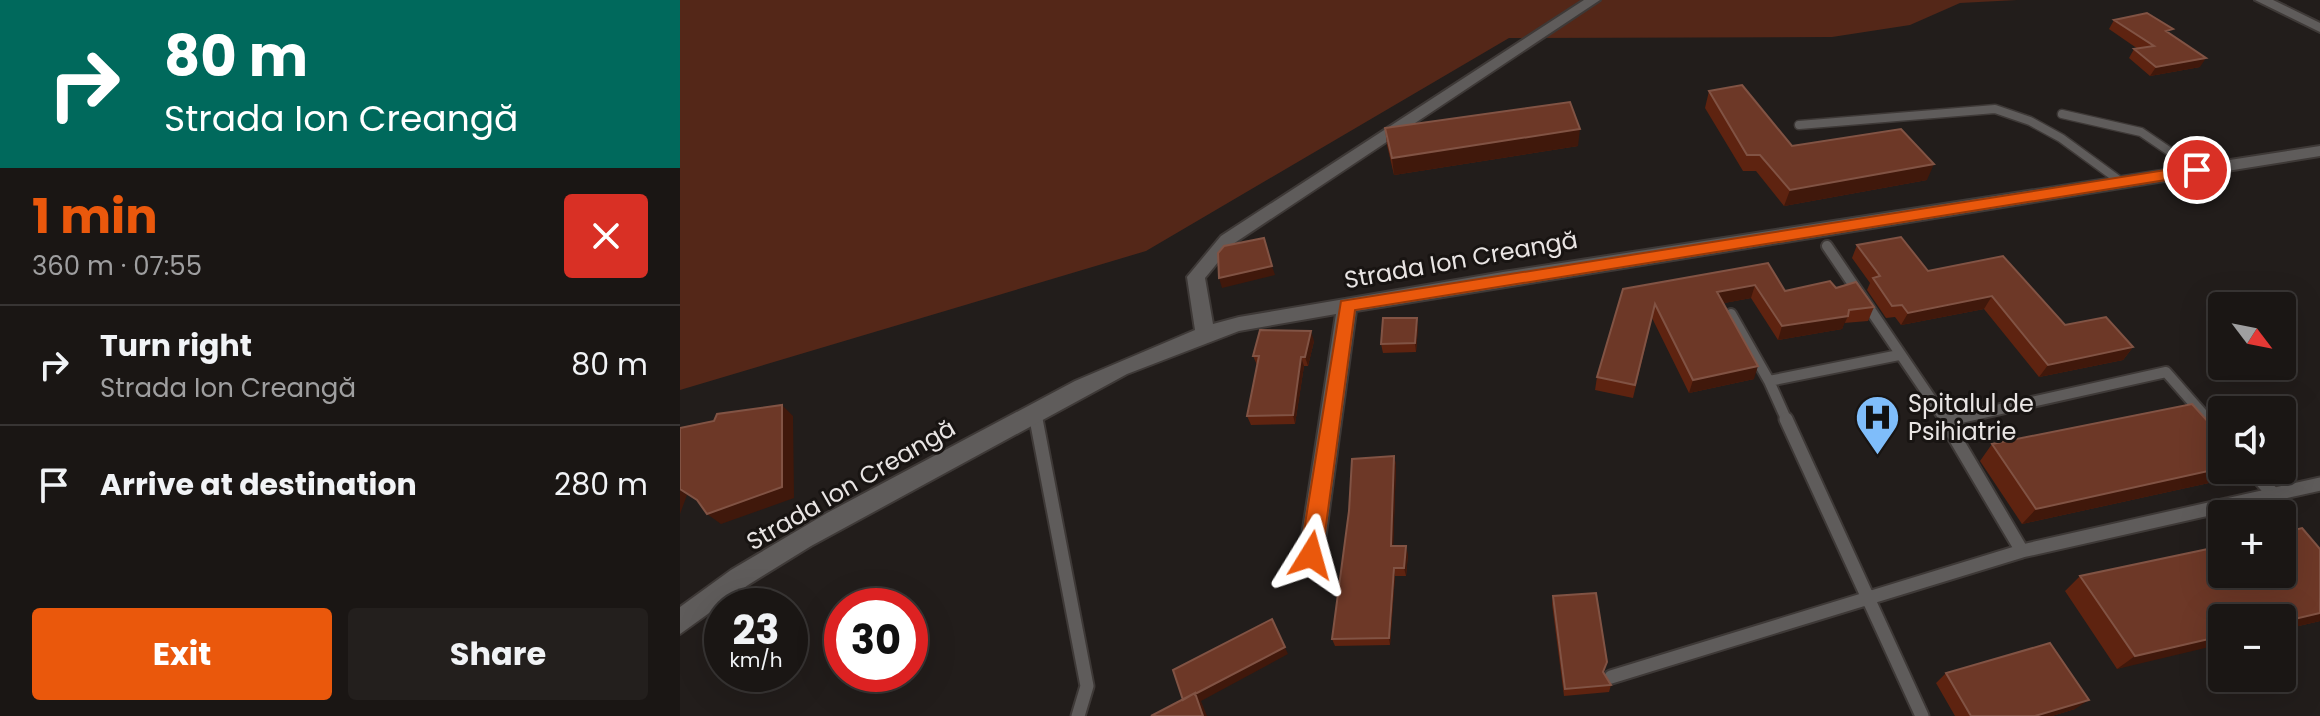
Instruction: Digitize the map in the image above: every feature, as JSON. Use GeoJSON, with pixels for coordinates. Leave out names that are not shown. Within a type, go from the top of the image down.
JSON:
{"type":"FeatureCollection","features":[{"type":"Feature","properties":{"kind":"street"},"geometry":{"type":"LineString","coordinates":[[1205,333],[1196,277],[1227,240],[1593,0]]}},
{"type":"Feature","properties":{"kind":"street"},"geometry":{"type":"LineString","coordinates":[[2262,0],[2320,28]]}},
{"type":"Feature","properties":{"kind":"street","name":"Strada Ion Creangă"},"geometry":{"type":"LineString","coordinates":[[680,622],[700,605],[794,544],[1113,370],[1205,333],[1347,305],[2320,151]]}},
{"type":"Feature","properties":{"kind":"street"},"geometry":{"type":"LineString","coordinates":[[1311,555],[1347,305]]}},
{"type":"Feature","properties":{"kind":"lane"},"geometry":{"type":"LineString","coordinates":[[1799,125],[1995,109],[2012,113],[2072,142],[2120,181]]}},
{"type":"Feature","properties":{"kind":"lane"},"geometry":{"type":"LineString","coordinates":[[2062,114],[2141,132],[2197,170]]}},
{"type":"Feature","properties":{"kind":"lane"},"geometry":{"type":"LineString","coordinates":[[1827,246],[1946,421],[2022,551]]}},
{"type":"Feature","properties":{"kind":"lane"},"geometry":{"type":"LineString","coordinates":[[1731,314],[1769,381],[1922,716]]}},
{"type":"Feature","properties":{"kind":"lane"},"geometry":{"type":"LineString","coordinates":[[1769,381],[1899,355]]}},
{"type":"Feature","properties":{"kind":"lane"},"geometry":{"type":"LineString","coordinates":[[1946,421],[2166,372],[2208,420]]}},
{"type":"Feature","properties":{"kind":"lane"},"geometry":{"type":"LineString","coordinates":[[1035,412],[1087,686],[1078,716]]}},
{"type":"Feature","properties":{"kind":"lane"},"geometry":{"type":"LineString","coordinates":[[2264,484],[2273,494]]}},
{"type":"Feature","properties":{"kind":"lane"},"geometry":{"type":"LineString","coordinates":[[1611,677],[2022,551],[2320,484]]}},
{"type":"Feature","properties":{"kind":"shaded area"},"geometry":{"type":"Polygon","coordinates":[[[680,0],[2017,0],[1960,3],[1910,25],[1832,37],[1509,38],[1146,251],[680,390],[680,0]]]}},
{"type":"Feature","properties":{"kind":"building"},"geometry":{"type":"Polygon","coordinates":[[[2147,13],[2173,29],[2166,31],[2206,58],[2156,67],[2134,49],[2154,46],[2114,20],[2147,13]]]}},
{"type":"Feature","properties":{"kind":"building"},"geometry":{"type":"Polygon","coordinates":[[[1742,85],[1792,146],[1901,129],[1934,164],[1790,190],[1760,155],[1747,155],[1709,91],[1742,85]]]}},
{"type":"Feature","properties":{"kind":"building"},"geometry":{"type":"Polygon","coordinates":[[[1570,102],[1580,129],[1392,158],[1385,128],[1570,102]]]}},
{"type":"Feature","properties":{"kind":"building"},"geometry":{"type":"Polygon","coordinates":[[[1901,237],[1928,271],[2003,256],[2065,325],[2106,317],[2133,347],[2048,365],[1992,296],[1908,313],[1902,305],[1892,306],[1873,278],[1880,276],[1857,245],[1901,237]]]}},
{"type":"Feature","properties":{"kind":"building"},"geometry":{"type":"Polygon","coordinates":[[[1264,238],[1272,266],[1219,278],[1218,253],[1224,246],[1264,238]]]}},
{"type":"Feature","properties":{"kind":"building"},"geometry":{"type":"Polygon","coordinates":[[[1768,263],[1785,291],[1830,281],[1836,288],[1856,282],[1874,307],[1849,310],[1848,316],[1782,326],[1755,285],[1717,292],[1758,366],[1693,380],[1655,304],[1635,385],[1597,377],[1623,289],[1768,263]]]}},
{"type":"Feature","properties":{"kind":"building"},"geometry":{"type":"Polygon","coordinates":[[[1383,318],[1417,318],[1415,343],[1381,344],[1383,318]]]}},
{"type":"Feature","properties":{"kind":"building"},"geometry":{"type":"Polygon","coordinates":[[[1260,330],[1311,331],[1305,357],[1301,357],[1293,415],[1247,416],[1259,356],[1253,356],[1260,330]]]}},
{"type":"Feature","properties":{"kind":"building"},"geometry":{"type":"Polygon","coordinates":[[[2192,404],[2208,422],[2208,471],[2036,509],[1992,444],[2192,404]]]}},
{"type":"Feature","properties":{"kind":"building"},"geometry":{"type":"Polygon","coordinates":[[[782,405],[782,487],[707,514],[697,500],[680,489],[680,428],[714,421],[717,414],[782,405]]]}},
{"type":"Feature","properties":{"kind":"building"},"geometry":{"type":"Polygon","coordinates":[[[1394,456],[1391,546],[1406,546],[1404,568],[1394,568],[1389,638],[1332,639],[1349,511],[1352,459],[1394,456]]]}},
{"type":"Feature","properties":{"kind":"building"},"geometry":{"type":"Polygon","coordinates":[[[2302,528],[2320,549],[2320,613],[2296,619],[2296,604],[2208,604],[2208,639],[2135,656],[2080,576],[2208,549],[2208,588],[2296,588],[2296,530],[2302,528]]]}},
{"type":"Feature","properties":{"kind":"building"},"geometry":{"type":"Polygon","coordinates":[[[1596,593],[1607,662],[1603,672],[1611,685],[1565,689],[1553,596],[1596,593]]]}},
{"type":"Feature","properties":{"kind":"building"},"geometry":{"type":"Polygon","coordinates":[[[1272,619],[1285,647],[1183,700],[1173,670],[1272,619]]]}},
{"type":"Feature","properties":{"kind":"building"},"geometry":{"type":"Polygon","coordinates":[[[2050,643],[2089,700],[2035,716],[1971,716],[1946,673],[2050,643]]]}},
{"type":"Feature","properties":{"kind":"building"},"geometry":{"type":"Polygon","coordinates":[[[1195,693],[1203,716],[1151,716],[1195,693]]]}},
{"type":"Feature","properties":{"kind":"place","name":"Spitalul de Psihiatrie"},"geometry":{"type":"Point","coordinates":[1877,457]}},
{"type":"Feature","properties":{"kind":"route"},"geometry":{"type":"LineString","coordinates":[[1311,555],[1347,305],[2197,170]]}}]}
